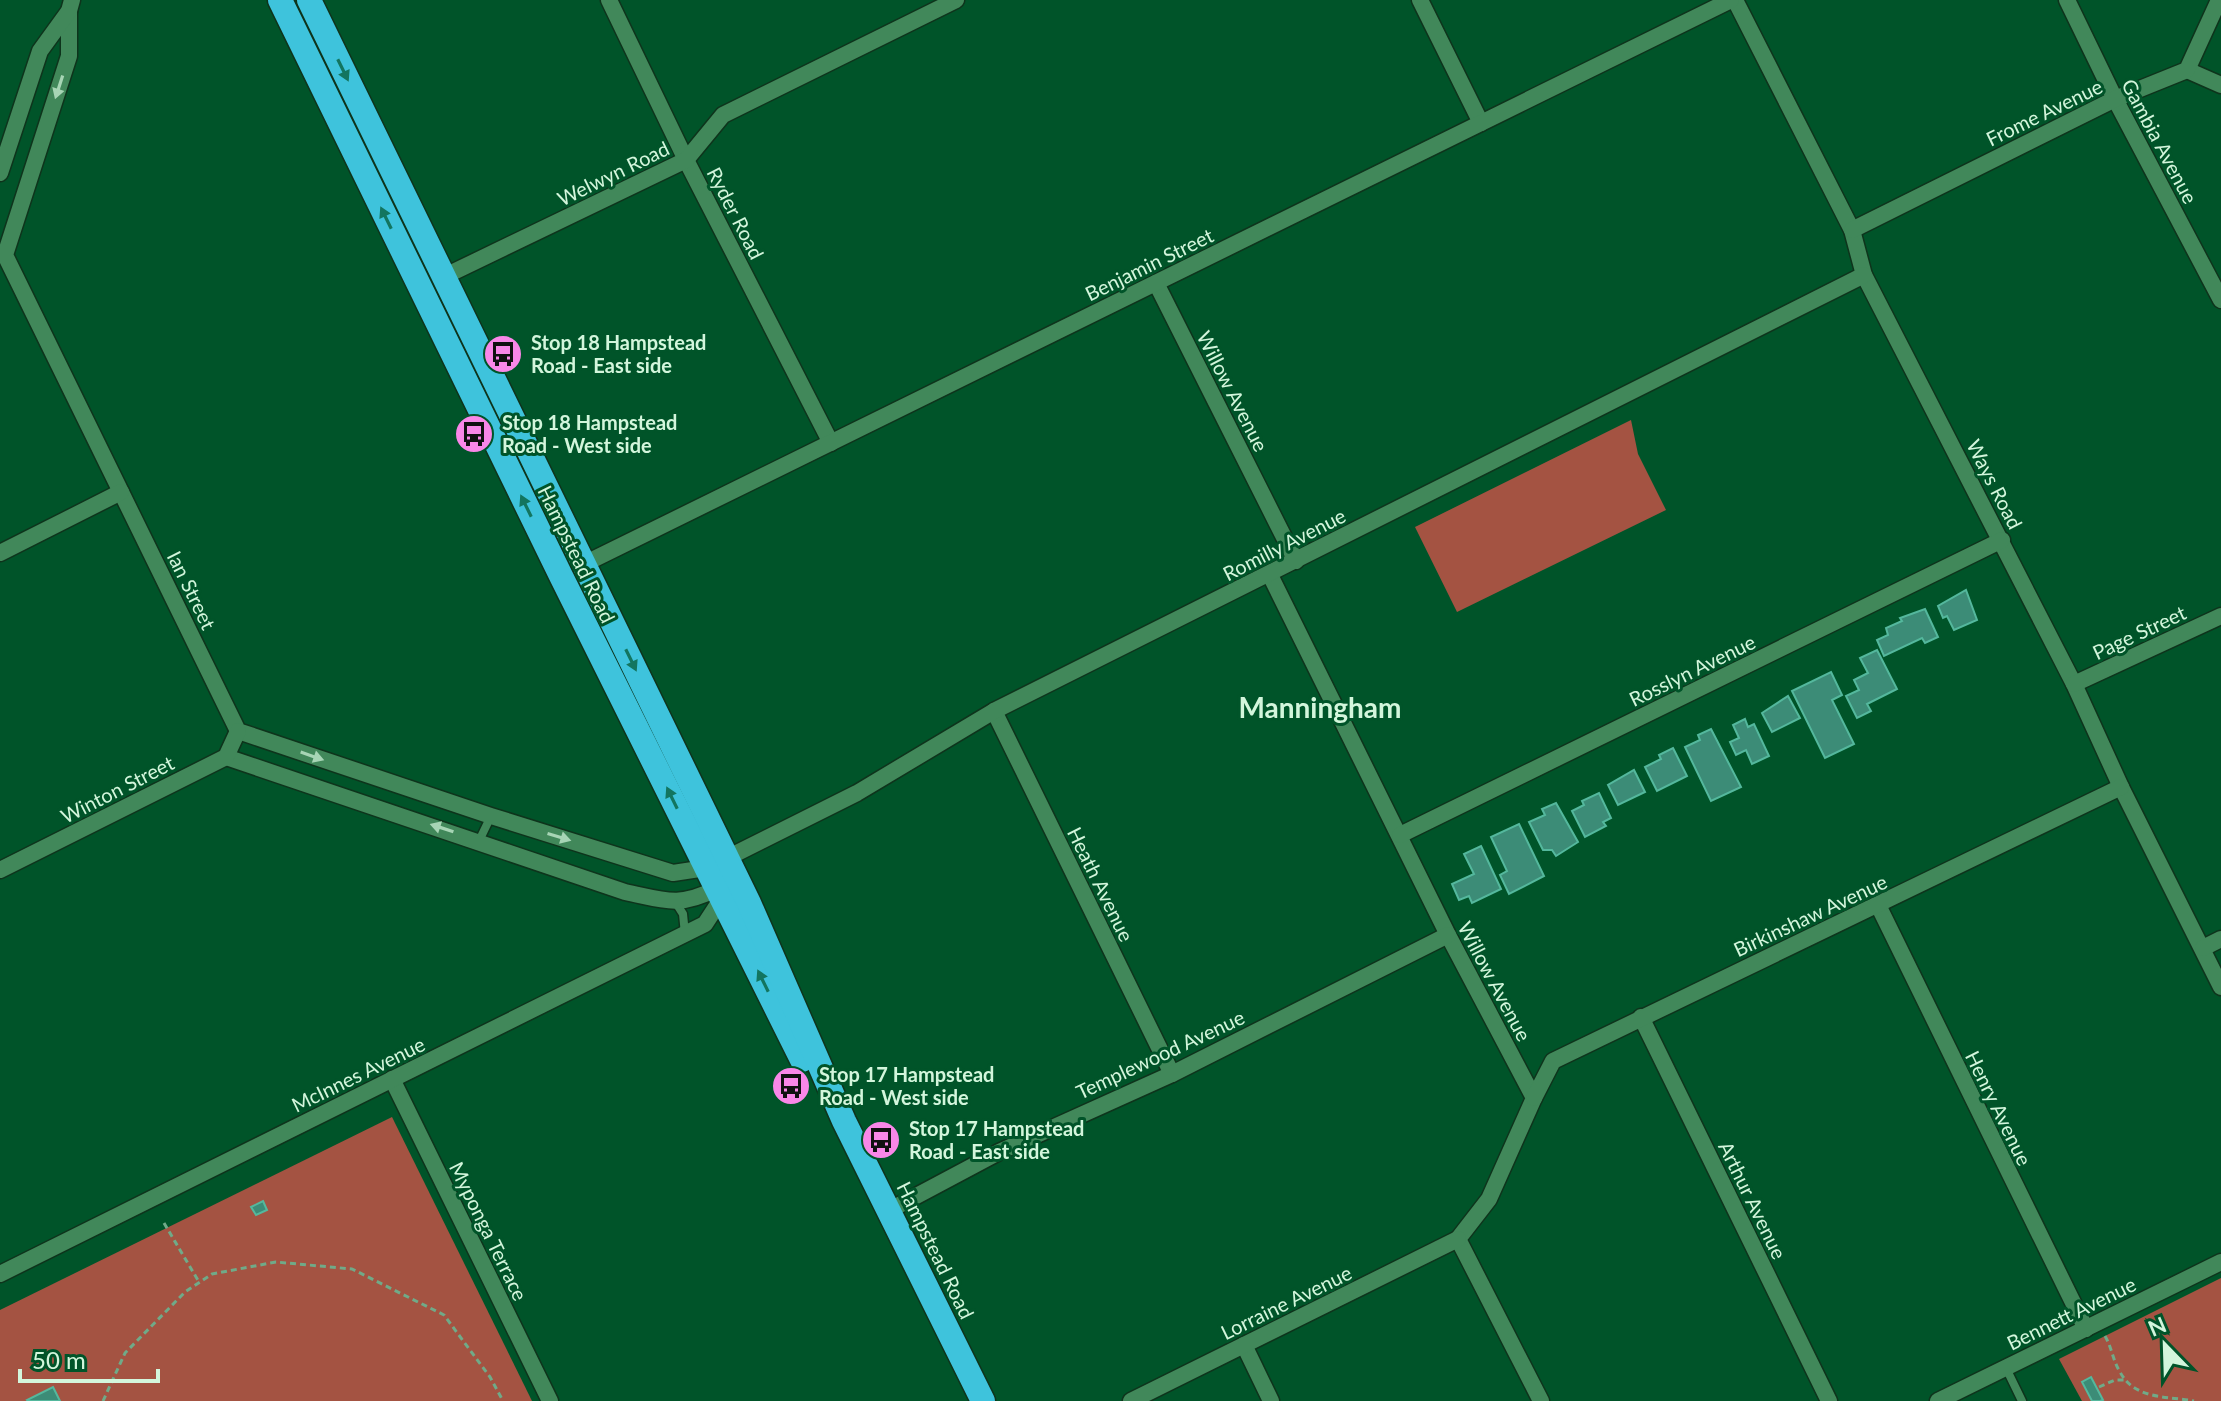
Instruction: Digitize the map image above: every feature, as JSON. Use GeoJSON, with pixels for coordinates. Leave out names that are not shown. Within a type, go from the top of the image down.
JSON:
{"type":"FeatureCollection","features":[{"type":"Feature","properties":{"kind":"highway","name":"Hampstead Road"},"geometry":{"type":"LineString","coordinates":[[280,0],[561,576],[718,878],[749,903],[844,1121],[983,1401]]}},
{"type":"Feature","properties":{"kind":"highway","name":"Hampstead Road"},"geometry":{"type":"LineString","coordinates":[[309,0],[584,564],[718,878],[798,1055],[844,1121]]}},
{"type":"Feature","properties":{"kind":"highway"},"geometry":{"type":"LineString","coordinates":[[420,288],[443,277]]}},
{"type":"Feature","properties":{"kind":"highway"},"geometry":{"type":"LineString","coordinates":[[561,576],[584,564]]}},
{"type":"Feature","properties":{"kind":"highway"},"geometry":{"type":"LineString","coordinates":[[718,878],[749,903]]}},
{"type":"Feature","properties":{"kind":"street","name":"Ryder Road"},"geometry":{"type":"LineString","coordinates":[[609,0],[686,160],[831,443]]}},
{"type":"Feature","properties":{"kind":"street","name":"Welwyn Road"},"geometry":{"type":"LineString","coordinates":[[443,277],[686,160],[723,115],[956,0]]}},
{"type":"Feature","properties":{"kind":"street"},"geometry":{"type":"LineString","coordinates":[[1420,0],[1481,123]]}},
{"type":"Feature","properties":{"kind":"street","name":"Benjamin Street"},"geometry":{"type":"LineString","coordinates":[[584,564],[1733,0]]}},
{"type":"Feature","properties":{"kind":"street","name":"Ways Road"},"geometry":{"type":"LineString","coordinates":[[1733,0],[1852,230],[1864,275],[2002,540],[2221,987]]}},
{"type":"Feature","properties":{"kind":"street","name":"Gambia Avenue"},"geometry":{"type":"LineString","coordinates":[[2067,0],[2115,99],[2221,300]]}},
{"type":"Feature","properties":{"kind":"street"},"geometry":{"type":"LineString","coordinates":[[2219,0],[2187,70],[2221,85]]}},
{"type":"Feature","properties":{"kind":"street","name":"Ian Street"},"geometry":{"type":"LineString","coordinates":[[0,173],[40,51],[70,5]]}},
{"type":"Feature","properties":{"kind":"street","name":"Ian Street"},"geometry":{"type":"LineString","coordinates":[[70,5],[69,56],[3,255],[238,731]]}},
{"type":"Feature","properties":{"kind":"street","name":"Frome Avenue"},"geometry":{"type":"LineString","coordinates":[[1852,230],[2115,99],[2187,70]]}},
{"type":"Feature","properties":{"kind":"street","name":"Romilly Avenue"},"geometry":{"type":"LineString","coordinates":[[718,878],[994,711],[1864,275]]}},
{"type":"Feature","properties":{"kind":"street","name":"Willow Avenue"},"geometry":{"type":"LineString","coordinates":[[1156,283],[1296,561]]}},
{"type":"Feature","properties":{"kind":"street"},"geometry":{"type":"LineString","coordinates":[[0,553],[121,492]]}},
{"type":"Feature","properties":{"kind":"street","name":"Rosslyn Avenue"},"geometry":{"type":"LineString","coordinates":[[1400,835],[2002,540]]}},
{"type":"Feature","properties":{"kind":"street","name":"Willow Avenue"},"geometry":{"type":"LineString","coordinates":[[1270,575],[1448,935],[1534,1098]]}},
{"type":"Feature","properties":{"kind":"street","name":"Page Street"},"geometry":{"type":"LineString","coordinates":[[2074,684],[2221,616]]}},
{"type":"Feature","properties":{"kind":"street","name":"Heath Avenue"},"geometry":{"type":"LineString","coordinates":[[994,711],[1172,1074]]}},
{"type":"Feature","properties":{"kind":"street"},"geometry":{"type":"LineString","coordinates":[[238,731],[673,873],[718,878],[698,898],[676,903],[625,892],[226,757],[238,731]]}},
{"type":"Feature","properties":{"kind":"street","name":"Winton Street"},"geometry":{"type":"LineString","coordinates":[[0,870],[226,757]]}},
{"type":"Feature","properties":{"kind":"street","name":"Birkinshaw Avenue"},"geometry":{"type":"LineString","coordinates":[[1534,1098],[1553,1061],[2121,787]]}},
{"type":"Feature","properties":{"kind":"street","name":"McInnes Avenue"},"geometry":{"type":"LineString","coordinates":[[0,1274],[705,924],[718,878]]}},
{"type":"Feature","properties":{"kind":"street","name":"Henry Avenue"},"geometry":{"type":"LineString","coordinates":[[1878,905],[2092,1326]]}},
{"type":"Feature","properties":{"kind":"street","name":"Templewood Avenue"},"geometry":{"type":"LineString","coordinates":[[890,1210],[1019,1142],[1172,1074],[1448,935]]}},
{"type":"Feature","properties":{"kind":"street"},"geometry":{"type":"LineString","coordinates":[[2203,948],[2221,939]]}},
{"type":"Feature","properties":{"kind":"street","name":"Arthur Avenue"},"geometry":{"type":"LineString","coordinates":[[1641,1017],[1829,1401]]}},
{"type":"Feature","properties":{"kind":"street","name":"Myponga Terrace"},"geometry":{"type":"LineString","coordinates":[[392,1079],[550,1401]]}},
{"type":"Feature","properties":{"kind":"street"},"geometry":{"type":"LineString","coordinates":[[1534,1098],[1489,1199],[1458,1239],[1541,1401]]}},
{"type":"Feature","properties":{"kind":"street","name":"Lorraine Avenue"},"geometry":{"type":"LineString","coordinates":[[1131,1401],[1458,1239]]}},
{"type":"Feature","properties":{"kind":"street","name":"Bennett Avenue"},"geometry":{"type":"LineString","coordinates":[[1938,1401],[2221,1262]]}},
{"type":"Feature","properties":{"kind":"street"},"geometry":{"type":"LineString","coordinates":[[1244,1345],[1271,1401]]}},
{"type":"Feature","properties":{"kind":"lane"},"geometry":{"type":"LineString","coordinates":[[479,841],[491,816]]}},
{"type":"Feature","properties":{"kind":"lane"},"geometry":{"type":"LineString","coordinates":[[676,903],[683,914],[685,934]]}},
{"type":"Feature","properties":{"kind":"lane"},"geometry":{"type":"LineString","coordinates":[[2006,1368],[2022,1401]]}},
{"type":"Feature","properties":{"kind":"path"},"geometry":{"type":"LineString","coordinates":[[164,1223],[199,1282]]}},
{"type":"Feature","properties":{"kind":"path"},"geometry":{"type":"LineString","coordinates":[[103,1401],[125,1353],[185,1292],[212,1274],[276,1262],[352,1269],[444,1315],[490,1377],[503,1401]]}},
{"type":"Feature","properties":{"kind":"path"},"geometry":{"type":"LineString","coordinates":[[2092,1326],[2125,1380],[2143,1393],[2194,1401]]}},
{"type":"Feature","properties":{"kind":"path"},"geometry":{"type":"LineString","coordinates":[[2099,1387],[2115,1380],[2125,1380]]}},
{"type":"Feature","properties":{"kind":"shaded area"},"geometry":{"type":"Polygon","coordinates":[[[1631,420],[1638,454],[1666,510],[1457,612],[1415,527],[1631,420]]]}},
{"type":"Feature","properties":{"kind":"shaded area"},"geometry":{"type":"Polygon","coordinates":[[[392,1117],[532,1401],[0,1401],[0,1310],[392,1117]]]}},
{"type":"Feature","properties":{"kind":"shaded area"},"geometry":{"type":"Polygon","coordinates":[[[2221,1278],[2221,1401],[2082,1401],[2059,1359],[2221,1278]]]}},
{"type":"Feature","properties":{"kind":"building"},"geometry":{"type":"Polygon","coordinates":[[[1966,590],[1977,620],[1954,630],[1947,616],[1943,618],[1938,606],[1966,590]]]}},
{"type":"Feature","properties":{"kind":"building"},"geometry":{"type":"Polygon","coordinates":[[[1925,609],[1938,637],[1925,643],[1922,638],[1884,656],[1877,640],[1888,635],[1886,628],[1902,621],[1900,618],[1925,609]]]}},
{"type":"Feature","properties":{"kind":"building"},"geometry":{"type":"Polygon","coordinates":[[[1877,650],[1897,689],[1867,704],[1871,711],[1857,718],[1846,696],[1859,690],[1854,680],[1868,673],[1860,658],[1877,650]]]}},
{"type":"Feature","properties":{"kind":"building"},"geometry":{"type":"Polygon","coordinates":[[[1831,672],[1842,695],[1832,700],[1854,744],[1825,758],[1792,691],[1831,672]]]}},
{"type":"Feature","properties":{"kind":"building"},"geometry":{"type":"Polygon","coordinates":[[[1788,696],[1800,718],[1772,732],[1762,713],[1788,696]]]}},
{"type":"Feature","properties":{"kind":"building"},"geometry":{"type":"Polygon","coordinates":[[[1745,719],[1748,727],[1754,724],[1769,756],[1752,764],[1746,750],[1736,755],[1730,742],[1739,738],[1733,725],[1745,719]]]}},
{"type":"Feature","properties":{"kind":"building"},"geometry":{"type":"Polygon","coordinates":[[[1711,729],[1741,787],[1711,801],[1685,747],[1700,740],[1698,735],[1711,729]]]}},
{"type":"Feature","properties":{"kind":"building"},"geometry":{"type":"Polygon","coordinates":[[[1673,748],[1687,776],[1657,791],[1645,767],[1673,748]]]}},
{"type":"Feature","properties":{"kind":"building"},"geometry":{"type":"Polygon","coordinates":[[[1634,770],[1645,792],[1618,805],[1608,785],[1634,770]]]}},
{"type":"Feature","properties":{"kind":"building"},"geometry":{"type":"Polygon","coordinates":[[[1599,793],[1611,818],[1603,822],[1606,826],[1585,837],[1572,811],[1584,805],[1582,801],[1599,793]]]}},
{"type":"Feature","properties":{"kind":"building"},"geometry":{"type":"Polygon","coordinates":[[[1556,803],[1578,842],[1556,856],[1552,850],[1543,850],[1529,822],[1545,815],[1542,809],[1556,803]]]}},
{"type":"Feature","properties":{"kind":"building"},"geometry":{"type":"Polygon","coordinates":[[[1519,824],[1544,876],[1509,894],[1500,875],[1507,871],[1491,837],[1519,824]]]}},
{"type":"Feature","properties":{"kind":"building"},"geometry":{"type":"Polygon","coordinates":[[[1481,846],[1501,889],[1472,903],[1469,896],[1459,900],[1452,884],[1474,874],[1464,854],[1481,846]]]}},
{"type":"Feature","properties":{"kind":"building"},"geometry":{"type":"Polygon","coordinates":[[[263,1201],[267,1210],[256,1215],[251,1207],[263,1201]]]}},
{"type":"Feature","properties":{"kind":"building"},"geometry":{"type":"Polygon","coordinates":[[[2091,1377],[2103,1400],[2092,1401],[2082,1382],[2091,1377]]]}},
{"type":"Feature","properties":{"kind":"building"},"geometry":{"type":"Polygon","coordinates":[[[53,1387],[60,1401],[27,1400],[53,1387]]]}},
{"type":"Feature","properties":{"kind":"place","name":"Stop 18 Hampstead Road - East side"},"geometry":{"type":"Point","coordinates":[503,354]}},
{"type":"Feature","properties":{"kind":"place","name":"Stop 18 Hampstead Road - West side"},"geometry":{"type":"Point","coordinates":[474,434]}},
{"type":"Feature","properties":{"kind":"place","name":"Stop 17 Hampstead Road - West side"},"geometry":{"type":"Point","coordinates":[791,1086]}},
{"type":"Feature","properties":{"kind":"place","name":"Stop 17 Hampstead Road - East side"},"geometry":{"type":"Point","coordinates":[881,1140]}},
{"type":"Feature","properties":{"kind":"district","name":"Manningham"},"geometry":{"type":"Point","coordinates":[1320,707]}}]}
